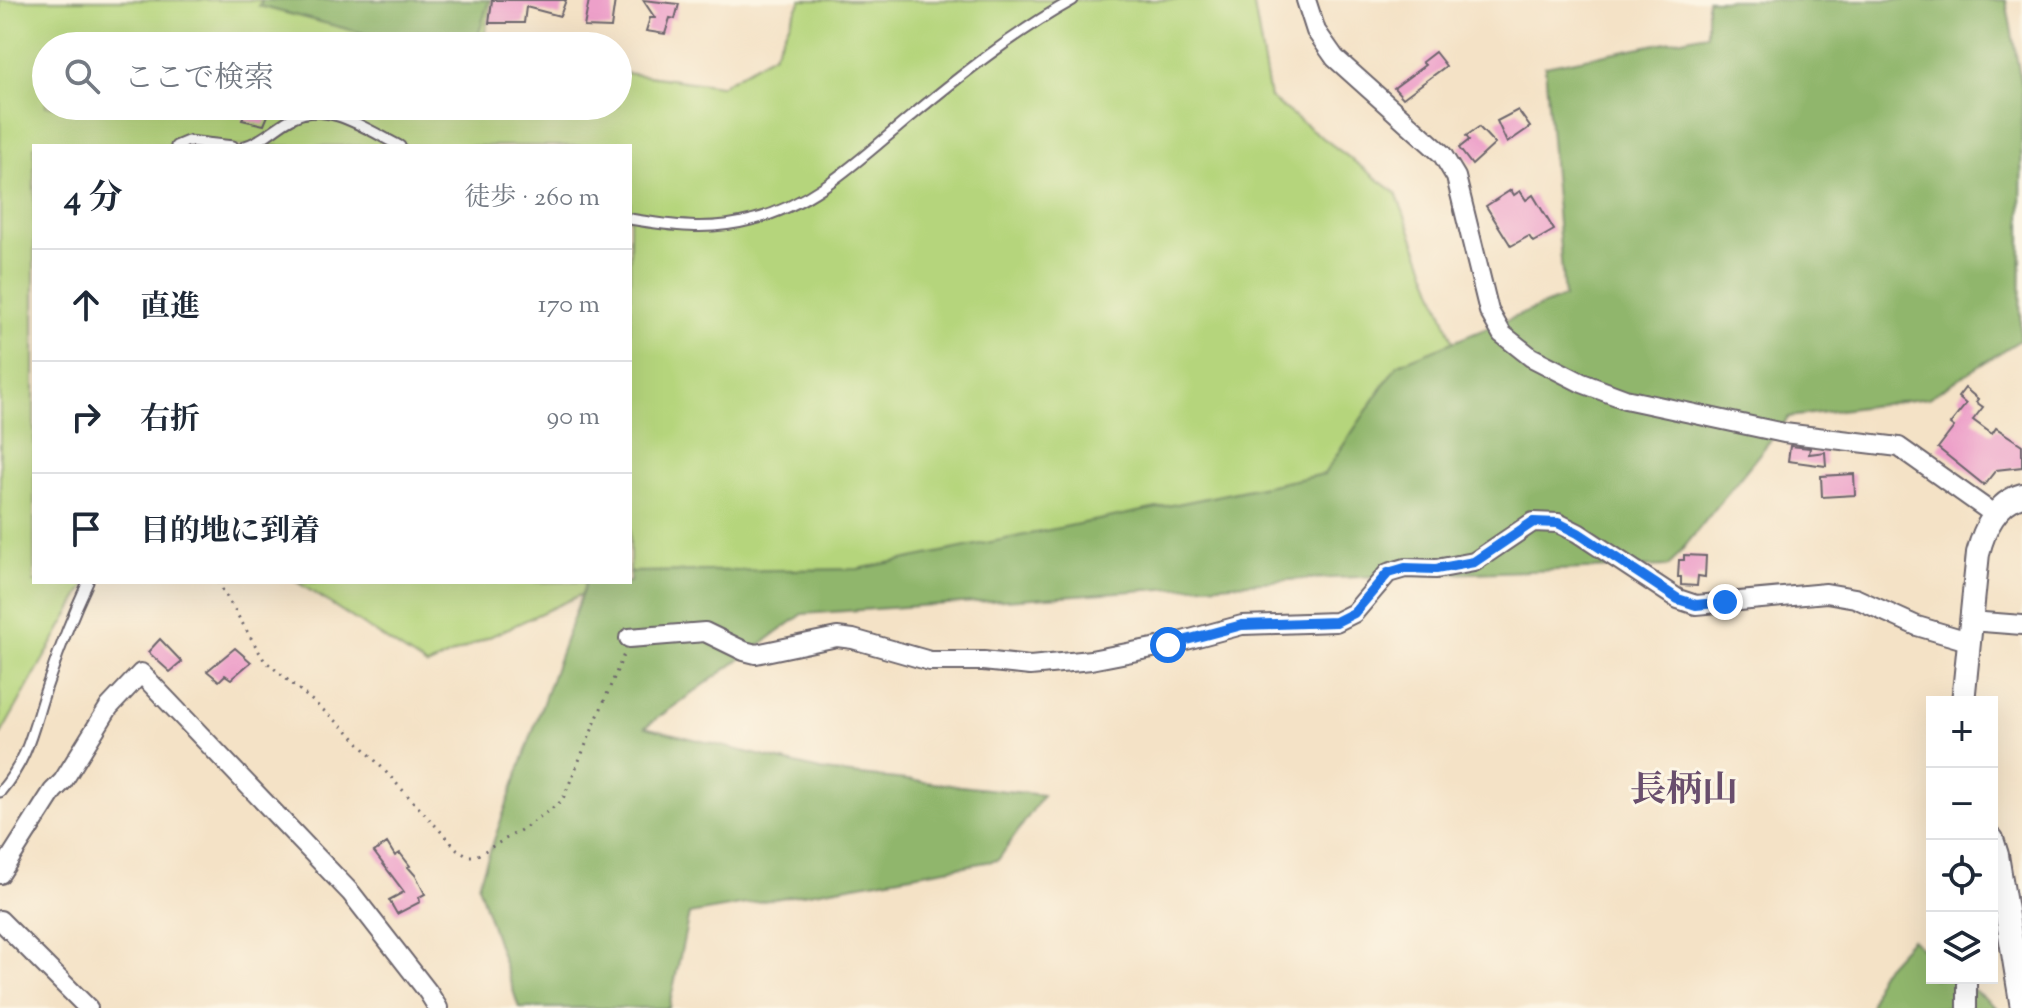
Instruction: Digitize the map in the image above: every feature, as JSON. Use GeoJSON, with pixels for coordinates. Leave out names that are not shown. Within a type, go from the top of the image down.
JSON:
{"type":"FeatureCollection","features":[{"type":"Feature","properties":{"kind":"street"},"geometry":{"type":"LineString","coordinates":[[1306,0],[1316,31],[1335,58],[1442,154],[1456,177],[1489,311],[1502,334],[1531,357],[1582,383],[1625,399],[1784,433],[1899,447],[1995,515]]}},
{"type":"Feature","properties":{"kind":"street"},"geometry":{"type":"LineString","coordinates":[[1964,696],[1983,531],[2013,498],[2022,495]]}},
{"type":"Feature","properties":{"kind":"street"},"geometry":{"type":"LineString","coordinates":[[629,638],[705,632],[756,654],[837,637],[930,661],[983,661],[1030,666],[1091,660],[1168,645],[1242,625],[1336,622],[1354,613],[1388,573],[1405,568],[1436,569],[1474,562],[1533,522],[1558,523],[1578,533],[1678,599],[1696,605],[1826,593],[1855,598],[1917,626],[1969,631],[2022,625]]}},
{"type":"Feature","properties":{"kind":"street"},"geometry":{"type":"LineString","coordinates":[[0,874],[109,707],[141,673],[351,893],[438,1008]]}},
{"type":"Feature","properties":{"kind":"street"},"geometry":{"type":"LineString","coordinates":[[1992,840],[2022,1008]]}},
{"type":"Feature","properties":{"kind":"street"},"geometry":{"type":"LineString","coordinates":[[0,920],[88,1008]]}},
{"type":"Feature","properties":{"kind":"street"},"geometry":{"type":"LineString","coordinates":[[1967,984],[1967,1008]]}},
{"type":"Feature","properties":{"kind":"lane"},"geometry":{"type":"LineString","coordinates":[[632,219],[698,228],[724,226],[754,220],[790,206],[851,168],[988,54],[1032,23],[1073,0]]}},
{"type":"Feature","properties":{"kind":"lane"},"geometry":{"type":"LineString","coordinates":[[252,144],[288,120]]}},
{"type":"Feature","properties":{"kind":"lane"},"geometry":{"type":"LineString","coordinates":[[344,120],[396,144]]}},
{"type":"Feature","properties":{"kind":"lane"},"geometry":{"type":"LineString","coordinates":[[181,144],[188,141],[215,144]]}},
{"type":"Feature","properties":{"kind":"lane"},"geometry":{"type":"LineString","coordinates":[[0,792],[20,766],[30,746],[48,682],[87,584]]}},
{"type":"Feature","properties":{"kind":"path"},"geometry":{"type":"LineString","coordinates":[[219,584],[264,660],[348,731],[457,849],[469,856],[476,856],[502,841],[562,801],[617,674],[629,638]]}},
{"type":"Feature","properties":{"kind":"green space"},"geometry":{"type":"Polygon","coordinates":[[[0,0],[492,0],[485,32],[32,32],[32,120],[632,120],[632,74],[720,86],[774,54],[801,0],[1253,0],[1270,98],[1396,193],[1480,411],[1319,541],[582,594],[427,666],[300,584],[632,584],[632,144],[32,144],[32,584],[86,584],[0,736],[0,0]]]}},
{"type":"Feature","properties":{"kind":"green space"},"geometry":{"type":"Polygon","coordinates":[[[262,0],[489,0],[479,32],[358,32],[259,6],[262,0]]]}},
{"type":"Feature","properties":{"kind":"green space"},"geometry":{"type":"Polygon","coordinates":[[[1707,0],[2006,0],[2022,87],[2020,340],[1928,398],[1789,417],[1669,566],[1303,579],[803,614],[645,727],[824,771],[1043,795],[998,860],[689,914],[669,1008],[519,1008],[478,885],[585,584],[632,584],[632,572],[858,569],[1324,474],[1398,364],[1564,297],[1545,66],[1707,34],[1707,0]]]}},
{"type":"Feature","properties":{"kind":"green space"},"geometry":{"type":"Polygon","coordinates":[[[1911,939],[1926,952],[1926,984],[1966,984],[1997,1008],[1870,1008],[1878,975],[1911,939]]]}},
{"type":"Feature","properties":{"kind":"building"},"geometry":{"type":"Polygon","coordinates":[[[492,0],[566,0],[560,16],[526,7],[524,23],[489,23],[492,0]]]}},
{"type":"Feature","properties":{"kind":"building"},"geometry":{"type":"Polygon","coordinates":[[[589,0],[615,0],[611,28],[584,27],[589,0]]]}},
{"type":"Feature","properties":{"kind":"building"},"geometry":{"type":"Polygon","coordinates":[[[643,0],[679,4],[675,19],[670,18],[665,34],[646,31],[650,18],[655,18],[643,0]]]}},
{"type":"Feature","properties":{"kind":"building"},"geometry":{"type":"Polygon","coordinates":[[[1435,52],[1446,66],[1403,98],[1394,88],[1425,65],[1422,62],[1435,52]]]}},
{"type":"Feature","properties":{"kind":"building"},"geometry":{"type":"Polygon","coordinates":[[[1518,110],[1530,127],[1507,143],[1497,121],[1518,110]]]}},
{"type":"Feature","properties":{"kind":"building"},"geometry":{"type":"Polygon","coordinates":[[[242,120],[266,120],[264,125],[242,120]]]}},
{"type":"Feature","properties":{"kind":"building"},"geometry":{"type":"Polygon","coordinates":[[[1479,127],[1495,144],[1472,165],[1459,148],[1469,140],[1466,136],[1479,127]]]}},
{"type":"Feature","properties":{"kind":"building"},"geometry":{"type":"Polygon","coordinates":[[[1511,190],[1514,195],[1520,191],[1526,200],[1533,195],[1554,230],[1533,242],[1529,236],[1511,246],[1486,206],[1511,190]]]}},
{"type":"Feature","properties":{"kind":"building"},"geometry":{"type":"Polygon","coordinates":[[[1965,388],[1983,407],[1973,420],[1992,434],[1996,428],[2022,445],[2022,467],[1996,470],[1984,485],[1938,448],[1954,427],[1950,424],[1966,404],[1958,397],[1965,388]]]}},
{"type":"Feature","properties":{"kind":"building"},"geometry":{"type":"Polygon","coordinates":[[[1790,446],[1810,448],[1809,454],[1825,452],[1826,466],[1788,461],[1790,446]]]}},
{"type":"Feature","properties":{"kind":"building"},"geometry":{"type":"Polygon","coordinates":[[[1854,474],[1855,495],[1822,497],[1821,476],[1854,474]]]}},
{"type":"Feature","properties":{"kind":"building"},"geometry":{"type":"Polygon","coordinates":[[[1684,555],[1706,556],[1705,577],[1698,576],[1697,586],[1681,585],[1679,560],[1684,560],[1684,555]]]}},
{"type":"Feature","properties":{"kind":"building"},"geometry":{"type":"Polygon","coordinates":[[[160,639],[182,662],[170,672],[148,652],[160,639]]]}},
{"type":"Feature","properties":{"kind":"building"},"geometry":{"type":"Polygon","coordinates":[[[235,648],[251,662],[231,679],[225,675],[219,681],[207,671],[235,648]]]}},
{"type":"Feature","properties":{"kind":"building"},"geometry":{"type":"Polygon","coordinates":[[[387,843],[395,856],[400,853],[410,866],[425,894],[419,897],[420,902],[397,914],[389,900],[404,892],[374,852],[387,843]]]}},
{"type":"Feature","properties":{"kind":"district","name":"長柄山"},"geometry":{"type":"Point","coordinates":[1684,788]}},
{"type":"Feature","properties":{"kind":"route"},"geometry":{"type":"LineString","coordinates":[[1168,645],[1242,625],[1336,622],[1354,613],[1388,573],[1405,568],[1436,569],[1474,562],[1533,522],[1558,523],[1578,533],[1678,599],[1696,605],[1725,602]]}}]}
